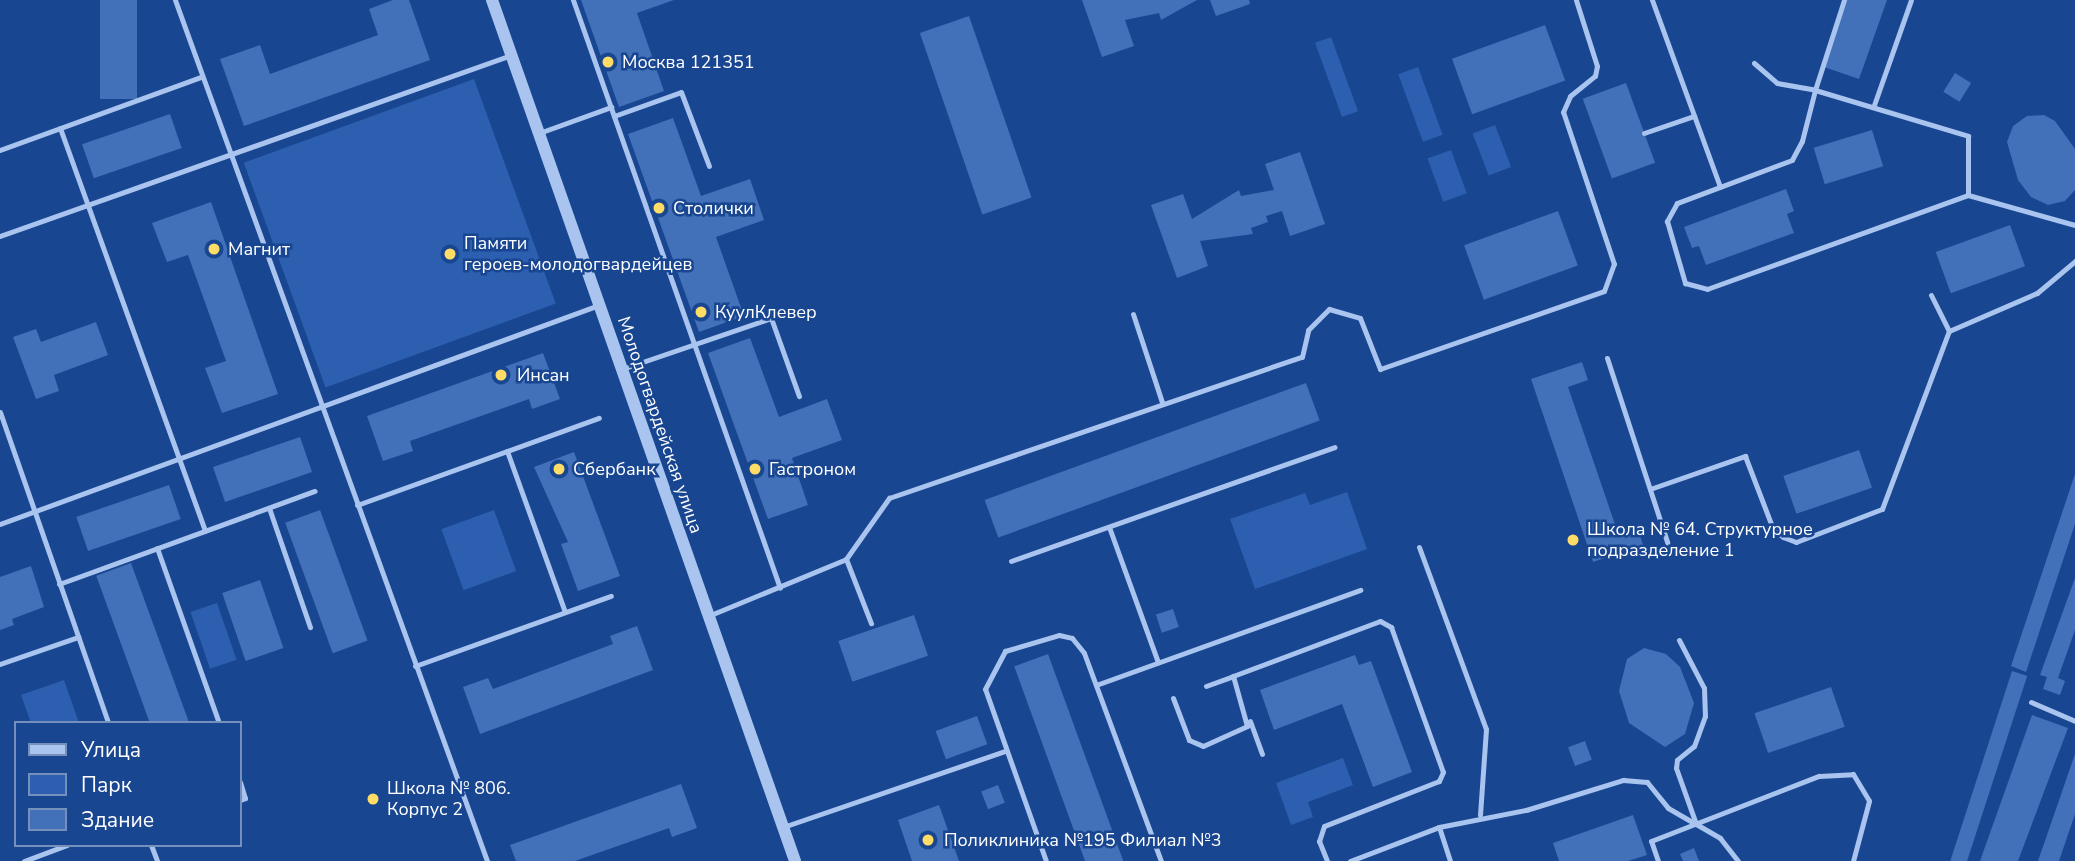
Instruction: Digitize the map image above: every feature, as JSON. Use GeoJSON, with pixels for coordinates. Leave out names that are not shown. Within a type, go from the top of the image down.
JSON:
{"type":"FeatureCollection","features":[{"type":"Feature","properties":{"kind":"street","name":"Молодогвардейская улица"},"geometry":{"type":"LineString","coordinates":[[492,0],[795,861]]}},
{"type":"Feature","properties":{"kind":"lane"},"geometry":{"type":"LineString","coordinates":[[175,0],[486,861]]}},
{"type":"Feature","properties":{"kind":"lane"},"geometry":{"type":"LineString","coordinates":[[573,0],[780,588]]}},
{"type":"Feature","properties":{"kind":"lane"},"geometry":{"type":"LineString","coordinates":[[708,616],[846,559],[889,498],[1163,402],[1301,357],[1308,330],[1329,309],[1360,318],[1380,369],[1604,291],[1614,264],[1563,111],[1570,96],[1595,76],[1597,66],[1576,0]]}},
{"type":"Feature","properties":{"kind":"lane"},"geometry":{"type":"LineString","coordinates":[[1652,0],[1720,187]]}},
{"type":"Feature","properties":{"kind":"lane"},"geometry":{"type":"LineString","coordinates":[[1844,0],[1792,160],[1676,203],[1667,221],[1679,271],[1696,289],[1968,195],[2075,225]]}},
{"type":"Feature","properties":{"kind":"lane"},"geometry":{"type":"LineString","coordinates":[[1874,105],[1911,0]]}},
{"type":"Feature","properties":{"kind":"lane"},"geometry":{"type":"LineString","coordinates":[[0,236],[511,55]]}},
{"type":"Feature","properties":{"kind":"lane"},"geometry":{"type":"LineString","coordinates":[[1754,63],[1777,83],[1874,105],[1968,136],[1968,195]]}},
{"type":"Feature","properties":{"kind":"lane"},"geometry":{"type":"LineString","coordinates":[[0,150],[201,77]]}},
{"type":"Feature","properties":{"kind":"lane"},"geometry":{"type":"LineString","coordinates":[[614,116],[681,92],[709,166]]}},
{"type":"Feature","properties":{"kind":"lane"},"geometry":{"type":"LineString","coordinates":[[539,133],[611,107]]}},
{"type":"Feature","properties":{"kind":"lane"},"geometry":{"type":"LineString","coordinates":[[1644,133],[1694,116]]}},
{"type":"Feature","properties":{"kind":"lane"},"geometry":{"type":"LineString","coordinates":[[60,128],[205,531]]}},
{"type":"Feature","properties":{"kind":"lane"},"geometry":{"type":"LineString","coordinates":[[1650,489],[1745,456],[1773,529],[1783,537],[1796,542],[1882,509],[1949,331],[2037,293],[2075,261]]}},
{"type":"Feature","properties":{"kind":"lane"},"geometry":{"type":"LineString","coordinates":[[1930,295],[1949,331]]}},
{"type":"Feature","properties":{"kind":"lane"},"geometry":{"type":"LineString","coordinates":[[0,524],[600,305]]}},
{"type":"Feature","properties":{"kind":"lane"},"geometry":{"type":"LineString","coordinates":[[1133,314],[1163,402]]}},
{"type":"Feature","properties":{"kind":"lane"},"geometry":{"type":"LineString","coordinates":[[622,369],[771,318],[799,396]]}},
{"type":"Feature","properties":{"kind":"lane"},"geometry":{"type":"LineString","coordinates":[[1607,358],[1667,542]]}},
{"type":"Feature","properties":{"kind":"lane"},"geometry":{"type":"LineString","coordinates":[[0,412],[107,721]]}},
{"type":"Feature","properties":{"kind":"lane"},"geometry":{"type":"LineString","coordinates":[[357,505],[599,418]]}},
{"type":"Feature","properties":{"kind":"lane"},"geometry":{"type":"LineString","coordinates":[[1011,561],[1334,447]]}},
{"type":"Feature","properties":{"kind":"lane"},"geometry":{"type":"LineString","coordinates":[[507,451],[565,612]]}},
{"type":"Feature","properties":{"kind":"lane"},"geometry":{"type":"LineString","coordinates":[[59,584],[316,491]]}},
{"type":"Feature","properties":{"kind":"lane"},"geometry":{"type":"LineString","coordinates":[[269,508],[310,627]]}},
{"type":"Feature","properties":{"kind":"lane"},"geometry":{"type":"LineString","coordinates":[[1109,527],[1158,662]]}},
{"type":"Feature","properties":{"kind":"lane"},"geometry":{"type":"LineString","coordinates":[[1419,547],[1486,729],[1480,815]]}},
{"type":"Feature","properties":{"kind":"lane"},"geometry":{"type":"LineString","coordinates":[[157,548],[218,721]]}},
{"type":"Feature","properties":{"kind":"lane"},"geometry":{"type":"LineString","coordinates":[[846,559],[871,623]]}},
{"type":"Feature","properties":{"kind":"lane"},"geometry":{"type":"LineString","coordinates":[[1096,685],[1360,590]]}},
{"type":"Feature","properties":{"kind":"lane"},"geometry":{"type":"LineString","coordinates":[[415,666],[611,596]]}},
{"type":"Feature","properties":{"kind":"lane"},"geometry":{"type":"LineString","coordinates":[[1206,686],[1380,621],[1396,636],[1443,772],[1439,781],[1324,826],[1319,841],[1327,861]]}},
{"type":"Feature","properties":{"kind":"lane"},"geometry":{"type":"LineString","coordinates":[[0,664],[78,637]]}},
{"type":"Feature","properties":{"kind":"lane"},"geometry":{"type":"LineString","coordinates":[[1046,861],[985,689],[1005,651],[1042,637],[1072,638],[1096,685],[1161,861]]}},
{"type":"Feature","properties":{"kind":"lane"},"geometry":{"type":"LineString","coordinates":[[1679,640],[1704,688],[1705,716],[1694,746],[1677,760],[1676,768],[1696,824]]}},
{"type":"Feature","properties":{"kind":"lane"},"geometry":{"type":"LineString","coordinates":[[1233,676],[1262,754]]}},
{"type":"Feature","properties":{"kind":"lane"},"geometry":{"type":"LineString","coordinates":[[1173,698],[1187,736],[1197,745],[1242,731],[1249,718]]}},
{"type":"Feature","properties":{"kind":"lane"},"geometry":{"type":"LineString","coordinates":[[2031,702],[2075,721]]}},
{"type":"Feature","properties":{"kind":"lane"},"geometry":{"type":"LineString","coordinates":[[783,827],[1005,751]]}},
{"type":"Feature","properties":{"kind":"lane"},"geometry":{"type":"LineString","coordinates":[[1658,861],[1651,841],[1819,776],[1853,774],[1869,801],[1853,861]]}},
{"type":"Feature","properties":{"kind":"lane"},"geometry":{"type":"LineString","coordinates":[[1350,861],[1439,827],[1480,815],[1526,810],[1623,780],[1647,782],[1668,807],[1720,838],[1738,861]]}},
{"type":"Feature","properties":{"kind":"lane"},"geometry":{"type":"LineString","coordinates":[[1439,827],[1450,861]]}},
{"type":"Feature","properties":{"kind":"lane"},"geometry":{"type":"LineString","coordinates":[[24,861],[62,847]]}},
{"type":"Feature","properties":{"kind":"green space"},"geometry":{"type":"Polygon","coordinates":[[[1331,37],[1358,111],[1342,117],[1315,43],[1331,37]]]}},
{"type":"Feature","properties":{"kind":"green space"},"geometry":{"type":"Polygon","coordinates":[[[1418,67],[1443,135],[1423,142],[1398,74],[1418,67]]]}},
{"type":"Feature","properties":{"kind":"green space"},"geometry":{"type":"Polygon","coordinates":[[[474,79],[556,304],[326,387],[244,163],[474,79]]]}},
{"type":"Feature","properties":{"kind":"green space"},"geometry":{"type":"Polygon","coordinates":[[[1495,125],[1511,167],[1489,176],[1473,134],[1495,125]]]}},
{"type":"Feature","properties":{"kind":"green space"},"geometry":{"type":"Polygon","coordinates":[[[1451,150],[1467,193],[1443,202],[1428,159],[1451,150]]]}},
{"type":"Feature","properties":{"kind":"green space"},"geometry":{"type":"Polygon","coordinates":[[[1347,492],[1367,549],[1255,589],[1230,519],[1305,493],[1310,505],[1347,492]]]}},
{"type":"Feature","properties":{"kind":"green space"},"geometry":{"type":"Polygon","coordinates":[[[494,510],[516,571],[464,590],[441,529],[494,510]]]}},
{"type":"Feature","properties":{"kind":"green space"},"geometry":{"type":"Polygon","coordinates":[[[217,603],[237,660],[210,669],[191,612],[217,603]]]}},
{"type":"Feature","properties":{"kind":"green space"},"geometry":{"type":"Polygon","coordinates":[[[64,680],[78,721],[30,721],[21,695],[64,680]]]}},
{"type":"Feature","properties":{"kind":"green space"},"geometry":{"type":"Polygon","coordinates":[[[1343,758],[1353,785],[1308,802],[1313,817],[1291,825],[1276,783],[1343,758]]]}},
{"type":"Feature","properties":{"kind":"building"},"geometry":{"type":"Polygon","coordinates":[[[100,0],[137,0],[137,99],[100,99],[100,0]]]}},
{"type":"Feature","properties":{"kind":"building"},"geometry":{"type":"Polygon","coordinates":[[[393,0],[409,0],[430,60],[244,126],[220,59],[260,45],[270,74],[378,35],[369,9],[393,0]]]}},
{"type":"Feature","properties":{"kind":"building"},"geometry":{"type":"Polygon","coordinates":[[[581,0],[674,0],[637,13],[664,91],[619,107],[581,0]]]}},
{"type":"Feature","properties":{"kind":"building"},"geometry":{"type":"Polygon","coordinates":[[[1082,0],[1197,0],[1161,20],[1159,13],[1125,20],[1134,46],[1102,57],[1082,0]]]}},
{"type":"Feature","properties":{"kind":"building"},"geometry":{"type":"Polygon","coordinates":[[[1210,0],[1249,0],[1250,4],[1216,16],[1210,0]]]}},
{"type":"Feature","properties":{"kind":"building"},"geometry":{"type":"Polygon","coordinates":[[[1847,0],[1887,0],[1859,79],[1824,67],[1847,0]]]}},
{"type":"Feature","properties":{"kind":"building"},"geometry":{"type":"Polygon","coordinates":[[[969,16],[1032,198],[982,214],[920,33],[969,16]]]}},
{"type":"Feature","properties":{"kind":"building"},"geometry":{"type":"Polygon","coordinates":[[[1545,25],[1565,80],[1472,114],[1452,59],[1545,25]]]}},
{"type":"Feature","properties":{"kind":"building"},"geometry":{"type":"Polygon","coordinates":[[[1955,73],[1971,83],[1959,102],[1943,92],[1955,73]]]}},
{"type":"Feature","properties":{"kind":"building"},"geometry":{"type":"Polygon","coordinates":[[[1626,83],[1655,163],[1612,179],[1583,99],[1626,83]]]}},
{"type":"Feature","properties":{"kind":"building"},"geometry":{"type":"Polygon","coordinates":[[[170,114],[182,148],[94,178],[82,144],[170,114]]]}},
{"type":"Feature","properties":{"kind":"building"},"geometry":{"type":"Polygon","coordinates":[[[2044,115],[2055,121],[2075,149],[2075,190],[2065,201],[2048,205],[2031,197],[2018,180],[2007,142],[2013,126],[2027,116],[2044,115]]]}},
{"type":"Feature","properties":{"kind":"building"},"geometry":{"type":"Polygon","coordinates":[[[673,118],[701,196],[750,179],[764,220],[716,237],[744,316],[699,332],[628,134],[673,118]]]}},
{"type":"Feature","properties":{"kind":"building"},"geometry":{"type":"Polygon","coordinates":[[[1872,130],[1883,166],[1825,184],[1814,148],[1872,130]]]}},
{"type":"Feature","properties":{"kind":"building"},"geometry":{"type":"Polygon","coordinates":[[[1300,152],[1325,224],[1290,236],[1282,211],[1266,216],[1268,222],[1251,228],[1253,234],[1200,241],[1208,266],[1177,278],[1151,205],[1183,194],[1192,219],[1239,190],[1241,196],[1274,190],[1265,164],[1300,152]]]}},
{"type":"Feature","properties":{"kind":"building"},"geometry":{"type":"Polygon","coordinates":[[[1786,189],[1794,211],[1787,214],[1794,233],[1706,265],[1699,246],[1692,248],[1684,227],[1786,189]]]}},
{"type":"Feature","properties":{"kind":"building"},"geometry":{"type":"Polygon","coordinates":[[[211,202],[278,394],[222,413],[205,368],[226,361],[188,255],[167,262],[152,223],[211,202]]]}},
{"type":"Feature","properties":{"kind":"building"},"geometry":{"type":"Polygon","coordinates":[[[1558,211],[1578,266],[1484,300],[1464,245],[1558,211]]]}},
{"type":"Feature","properties":{"kind":"building"},"geometry":{"type":"Polygon","coordinates":[[[2010,225],[2025,266],[1951,293],[1936,252],[2010,225]]]}},
{"type":"Feature","properties":{"kind":"building"},"geometry":{"type":"Polygon","coordinates":[[[96,322],[108,355],[54,375],[59,391],[36,399],[13,337],[36,329],[41,342],[96,322]]]}},
{"type":"Feature","properties":{"kind":"building"},"geometry":{"type":"Polygon","coordinates":[[[750,338],[779,417],[827,399],[842,440],[792,458],[808,505],[768,519],[708,353],[750,338]]]}},
{"type":"Feature","properties":{"kind":"building"},"geometry":{"type":"Polygon","coordinates":[[[543,353],[560,399],[532,409],[529,399],[410,441],[413,451],[383,461],[367,416],[543,353]]]}},
{"type":"Feature","properties":{"kind":"building"},"geometry":{"type":"Polygon","coordinates":[[[1582,362],[1588,380],[1568,387],[1618,533],[1637,526],[1643,545],[1593,562],[1531,379],[1582,362]]]}},
{"type":"Feature","properties":{"kind":"building"},"geometry":{"type":"Polygon","coordinates":[[[1306,383],[1320,421],[998,538],[985,500],[1306,383]]]}},
{"type":"Feature","properties":{"kind":"building"},"geometry":{"type":"Polygon","coordinates":[[[300,437],[312,472],[225,502],[213,467],[300,437]]]}},
{"type":"Feature","properties":{"kind":"building"},"geometry":{"type":"Polygon","coordinates":[[[1859,450],[1872,488],[1796,514],[1783,476],[1859,450]]]}},
{"type":"Feature","properties":{"kind":"building"},"geometry":{"type":"Polygon","coordinates":[[[574,452],[620,576],[578,591],[561,544],[568,542],[534,467],[574,452]]]}},
{"type":"Feature","properties":{"kind":"building"},"geometry":{"type":"Polygon","coordinates":[[[2075,474],[2075,524],[2026,672],[2011,666],[2075,474]]]}},
{"type":"Feature","properties":{"kind":"building"},"geometry":{"type":"Polygon","coordinates":[[[169,485],[181,519],[88,551],[76,517],[169,485]]]}},
{"type":"Feature","properties":{"kind":"building"},"geometry":{"type":"Polygon","coordinates":[[[320,510],[368,641],[333,653],[285,523],[320,510]]]}},
{"type":"Feature","properties":{"kind":"building"},"geometry":{"type":"Polygon","coordinates":[[[131,563],[189,721],[149,721],[96,576],[131,563]]]}},
{"type":"Feature","properties":{"kind":"building"},"geometry":{"type":"Polygon","coordinates":[[[31,566],[44,607],[12,619],[14,625],[0,630],[0,577],[31,566]]]}},
{"type":"Feature","properties":{"kind":"building"},"geometry":{"type":"Polygon","coordinates":[[[2075,578],[2075,630],[2058,678],[2065,681],[2060,695],[2043,689],[2047,677],[2040,675],[2075,578]]]}},
{"type":"Feature","properties":{"kind":"building"},"geometry":{"type":"Polygon","coordinates":[[[260,580],[283,648],[246,661],[222,593],[260,580]]]}},
{"type":"Feature","properties":{"kind":"building"},"geometry":{"type":"Polygon","coordinates":[[[1173,609],[1179,627],[1162,633],[1156,615],[1173,609]]]}},
{"type":"Feature","properties":{"kind":"building"},"geometry":{"type":"Polygon","coordinates":[[[914,615],[928,656],[852,682],[838,641],[914,615]]]}},
{"type":"Feature","properties":{"kind":"building"},"geometry":{"type":"Polygon","coordinates":[[[637,626],[653,670],[480,734],[463,687],[488,678],[493,689],[613,644],[610,636],[637,626]]]}},
{"type":"Feature","properties":{"kind":"building"},"geometry":{"type":"Polygon","coordinates":[[[1644,648],[1666,654],[1680,667],[1694,703],[1685,734],[1665,747],[1629,723],[1619,691],[1627,659],[1644,648]]]}},
{"type":"Feature","properties":{"kind":"building"},"geometry":{"type":"Polygon","coordinates":[[[1048,654],[1123,861],[1085,861],[1014,666],[1048,654]]]}},
{"type":"Feature","properties":{"kind":"building"},"geometry":{"type":"Polygon","coordinates":[[[1355,655],[1359,665],[1371,661],[1412,772],[1373,787],[1342,704],[1274,730],[1260,690],[1355,655]]]}},
{"type":"Feature","properties":{"kind":"building"},"geometry":{"type":"Polygon","coordinates":[[[2012,671],[2027,676],[1967,861],[1950,861],[2012,671]]]}},
{"type":"Feature","properties":{"kind":"building"},"geometry":{"type":"Polygon","coordinates":[[[1831,687],[1845,727],[1768,753],[1754,713],[1831,687]]]}},
{"type":"Feature","properties":{"kind":"building"},"geometry":{"type":"Polygon","coordinates":[[[2032,715],[2068,728],[2018,861],[1980,861],[2032,715]]]}},
{"type":"Feature","properties":{"kind":"building"},"geometry":{"type":"Polygon","coordinates":[[[977,716],[987,744],[946,759],[936,731],[977,716]]]}},
{"type":"Feature","properties":{"kind":"building"},"geometry":{"type":"Polygon","coordinates":[[[1585,741],[1592,760],[1575,766],[1568,747],[1585,741]]]}},
{"type":"Feature","properties":{"kind":"building"},"geometry":{"type":"Polygon","coordinates":[[[2075,754],[2075,814],[2059,861],[2038,861],[2075,754]]]}},
{"type":"Feature","properties":{"kind":"building"},"geometry":{"type":"Polygon","coordinates":[[[681,784],[697,828],[672,837],[669,828],[575,861],[516,861],[510,845],[681,784]]]}},
{"type":"Feature","properties":{"kind":"building"},"geometry":{"type":"Polygon","coordinates":[[[998,785],[1005,803],[988,809],[981,791],[998,785]]]}},
{"type":"Feature","properties":{"kind":"building","name":"Поликлиника №195 Филиал №3"},"geometry":{"type":"Polygon","coordinates":[[[939,805],[959,861],[912,861],[898,820],[939,805]]]}},
{"type":"Feature","properties":{"kind":"building"},"geometry":{"type":"Polygon","coordinates":[[[1633,815],[1647,855],[1628,861],[1559,861],[1553,843],[1633,815]]]}},
{"type":"Feature","properties":{"kind":"building"},"geometry":{"type":"Polygon","coordinates":[[[1694,848],[1699,861],[1683,861],[1680,854],[1694,848]]]}},
{"type":"Feature","properties":{"kind":"place","name":"Москва 121351"},"geometry":{"type":"Point","coordinates":[608,62]}},
{"type":"Feature","properties":{"kind":"place","name":"Столички"},"geometry":{"type":"Point","coordinates":[659,208]}},
{"type":"Feature","properties":{"kind":"place","name":"Магнит"},"geometry":{"type":"Point","coordinates":[214,249]}},
{"type":"Feature","properties":{"kind":"place","name":"Памяти героев-молодогвардейцев"},"geometry":{"type":"Point","coordinates":[450,254]}},
{"type":"Feature","properties":{"kind":"place","name":"КуулКлевер"},"geometry":{"type":"Point","coordinates":[701,312]}},
{"type":"Feature","properties":{"kind":"place","name":"Инсан"},"geometry":{"type":"Point","coordinates":[501,375]}},
{"type":"Feature","properties":{"kind":"place","name":"Сбербанк"},"geometry":{"type":"Point","coordinates":[559,469]}},
{"type":"Feature","properties":{"kind":"place","name":"Гастроном"},"geometry":{"type":"Point","coordinates":[755,469]}},
{"type":"Feature","properties":{"kind":"place","name":"Школа № 64. Структурное подразделение 1"},"geometry":{"type":"Point","coordinates":[1573,540]}},
{"type":"Feature","properties":{"kind":"place","name":"Школа № 806. Корпус 2"},"geometry":{"type":"Point","coordinates":[373,799]}},
{"type":"Feature","properties":{"kind":"place","name":"Поликлиника №195 Филиал №3"},"geometry":{"type":"Point","coordinates":[928,840]}}]}
